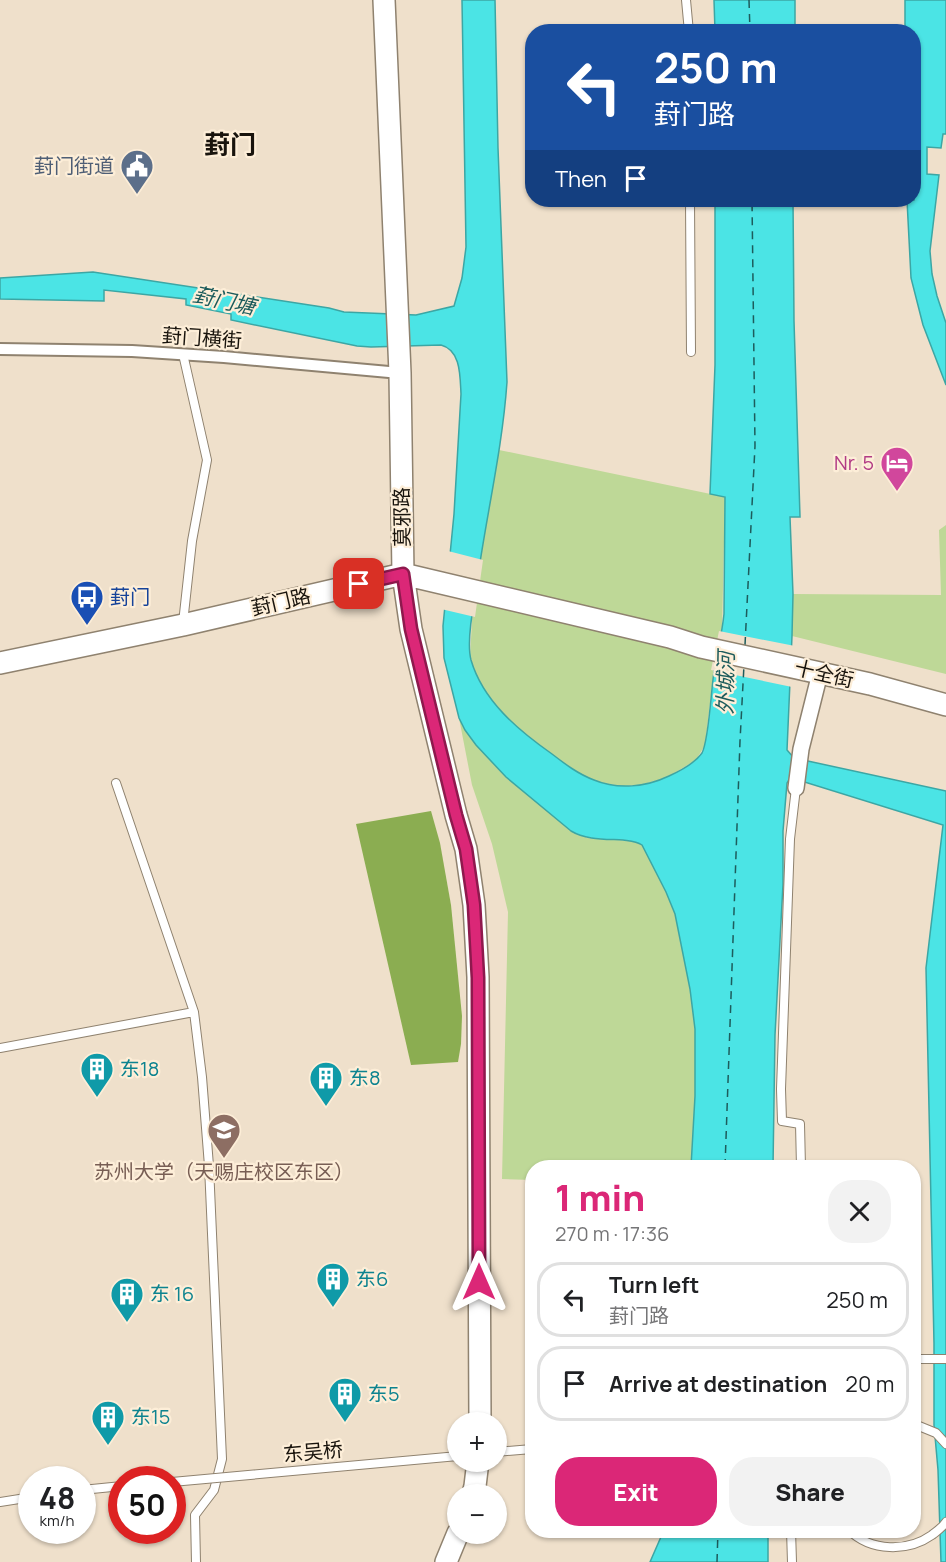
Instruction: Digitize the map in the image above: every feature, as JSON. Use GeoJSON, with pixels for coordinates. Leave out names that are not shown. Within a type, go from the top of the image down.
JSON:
{"type":"FeatureCollection","features":[{"type":"Feature","properties":{"kind":"main road","name":"莫邪路"},"geometry":{"type":"LineString","coordinates":[[384,0],[400,365],[403,574],[411,629],[466,849],[474,905],[478,978],[480,1412]]}},
{"type":"Feature","properties":{"kind":"main road","name":"葑门路"},"geometry":{"type":"LineString","coordinates":[[0,663],[183,625],[403,574],[701,647]]}},
{"type":"Feature","properties":{"kind":"main road","name":"十全街"},"geometry":{"type":"LineString","coordinates":[[701,647],[870,684],[946,705]]}},
{"type":"Feature","properties":{"kind":"main road"},"geometry":{"type":"LineString","coordinates":[[446,1562],[453,1544]]}},
{"type":"Feature","properties":{"kind":"street","name":"葑门横街"},"geometry":{"type":"LineString","coordinates":[[0,349],[132,351],[400,365]]}},
{"type":"Feature","properties":{"kind":"street"},"geometry":{"type":"LineString","coordinates":[[796,788],[814,672]]}},
{"type":"Feature","properties":{"kind":"lane"},"geometry":{"type":"LineString","coordinates":[[686,0],[688,24]]}},
{"type":"Feature","properties":{"kind":"lane"},"geometry":{"type":"LineString","coordinates":[[690,207],[691,352]]}},
{"type":"Feature","properties":{"kind":"lane"},"geometry":{"type":"LineString","coordinates":[[183,354],[207,460],[192,541],[183,625]]}},
{"type":"Feature","properties":{"kind":"lane"},"geometry":{"type":"LineString","coordinates":[[116,783],[194,1012],[202,1077],[209,1166],[222,1459],[214,1490],[195,1515],[196,1562]]}},
{"type":"Feature","properties":{"kind":"lane"},"geometry":{"type":"LineString","coordinates":[[796,788],[790,839],[781,1089],[782,1121],[800,1124],[801,1160]]}},
{"type":"Feature","properties":{"kind":"lane"},"geometry":{"type":"LineString","coordinates":[[0,1048],[194,1012]]}},
{"type":"Feature","properties":{"kind":"lane"},"geometry":{"type":"LineString","coordinates":[[921,1359],[946,1359]]}},
{"type":"Feature","properties":{"kind":"lane"},"geometry":{"type":"LineString","coordinates":[[921,1427],[936,1433],[946,1444]]}},
{"type":"Feature","properties":{"kind":"lane"},"geometry":{"type":"LineString","coordinates":[[507,1451],[525,1450]]}},
{"type":"Feature","properties":{"kind":"lane","name":"东吴桥"},"geometry":{"type":"LineString","coordinates":[[186,1481],[447,1457]]}},
{"type":"Feature","properties":{"kind":"lane"},"geometry":{"type":"LineString","coordinates":[[0,1502],[18,1499]]}},
{"type":"Feature","properties":{"kind":"lane"},"geometry":{"type":"LineString","coordinates":[[860,1538],[883,1547],[916,1544],[944,1526],[946,1522]]}},
{"type":"Feature","properties":{"kind":"lane"},"geometry":{"type":"LineString","coordinates":[[791,1538],[792,1562]]}},
{"type":"Feature","properties":{"kind":"green space"},"geometry":{"type":"Polygon","coordinates":[[[499,450],[725,497],[722,631],[714,670],[705,745],[696,760],[666,778],[640,785],[624,786],[595,781],[576,772],[514,725],[486,693],[478,680],[470,658],[472,620],[478,570],[499,450]]]}},
{"type":"Feature","properties":{"kind":"green space"},"geometry":{"type":"Polygon","coordinates":[[[946,525],[946,674],[792,636],[793,594],[941,595],[939,530],[946,525]]]}},
{"type":"Feature","properties":{"kind":"green space"},"geometry":{"type":"Polygon","coordinates":[[[459,718],[476,745],[506,777],[587,838],[634,841],[642,845],[675,914],[690,989],[695,1029],[695,1096],[691,1160],[525,1160],[525,1180],[502,1179],[508,912],[492,844],[472,785],[459,718]]]}},
{"type":"Feature","properties":{"kind":"green space"},"geometry":{"type":"Polygon","coordinates":[[[431,811],[440,843],[451,905],[462,1016],[461,1044],[458,1062],[411,1065],[356,824],[431,811]]]}},
{"type":"Feature","properties":{"kind":"water"},"geometry":{"type":"Polygon","coordinates":[[[462,0],[495,0],[507,382],[501,436],[471,620],[471,660],[484,689],[493,701],[515,725],[539,745],[588,778],[613,785],[641,785],[678,772],[702,753],[724,614],[725,497],[710,494],[715,365],[715,207],[793,207],[800,517],[790,517],[793,594],[787,750],[794,758],[946,791],[946,1562],[941,1562],[934,1425],[926,968],[943,825],[795,779],[789,780],[783,831],[783,884],[775,1035],[773,1160],[691,1160],[695,1096],[695,1029],[690,989],[675,914],[642,845],[631,841],[589,838],[571,831],[506,777],[476,745],[459,718],[444,658],[443,626],[454,514],[461,394],[458,365],[452,352],[441,345],[357,346],[231,320],[231,314],[186,305],[186,299],[104,290],[104,301],[0,299],[0,278],[93,272],[344,312],[416,315],[454,306],[462,278],[466,247],[462,0]]]}},
{"type":"Feature","properties":{"kind":"water"},"geometry":{"type":"Polygon","coordinates":[[[714,0],[795,0],[795,24],[715,24],[714,0]]]}},
{"type":"Feature","properties":{"kind":"water"},"geometry":{"type":"Polygon","coordinates":[[[905,0],[946,0],[946,134],[943,134],[941,148],[927,147],[927,174],[939,175],[930,251],[932,274],[946,323],[946,385],[923,325],[911,278],[907,207],[921,207],[921,24],[905,24],[905,0]]]}},
{"type":"Feature","properties":{"kind":"water"},"geometry":{"type":"Polygon","coordinates":[[[660,1538],[768,1538],[768,1562],[650,1562],[660,1538]]]}},
{"type":"Feature","properties":{"kind":"pier"},"geometry":{"type":"Polygon","coordinates":[[[448,551],[483,560],[475,617],[441,609],[448,551]]]}},
{"type":"Feature","properties":{"kind":"pier"},"geometry":{"type":"Polygon","coordinates":[[[719,631],[795,646],[792,687],[711,670],[719,631]]]}},
{"type":"Feature","properties":{"kind":"ferry route"},"geometry":{"type":"LineString","coordinates":[[749,0],[750,24]]}},
{"type":"Feature","properties":{"kind":"ferry route"},"geometry":{"type":"LineString","coordinates":[[745,645],[755,446],[752,207]]}},
{"type":"Feature","properties":{"kind":"ferry route"},"geometry":{"type":"LineString","coordinates":[[725,1160],[744,665]]}},
{"type":"Feature","properties":{"kind":"ferry route"},"geometry":{"type":"LineString","coordinates":[[717,1562],[718,1538]]}},
{"type":"Feature","properties":{"kind":"place","name":"葑门街道"},"geometry":{"type":"Point","coordinates":[137,195]}},
{"type":"Feature","properties":{"kind":"place","name":"Nr. 5"},"geometry":{"type":"Point","coordinates":[897,492]}},
{"type":"Feature","properties":{"kind":"place","name":"葑门"},"geometry":{"type":"Point","coordinates":[87,626]}},
{"type":"Feature","properties":{"kind":"place","name":"东18"},"geometry":{"type":"Point","coordinates":[97,1098]}},
{"type":"Feature","properties":{"kind":"place","name":"东8"},"geometry":{"type":"Point","coordinates":[326,1107]}},
{"type":"Feature","properties":{"kind":"place","name":"苏州大学（天赐庄校区东区）"},"geometry":{"type":"Point","coordinates":[224,1159]}},
{"type":"Feature","properties":{"kind":"place","name":"东6"},"geometry":{"type":"Point","coordinates":[333,1308]}},
{"type":"Feature","properties":{"kind":"place","name":"东 16"},"geometry":{"type":"Point","coordinates":[127,1323]}},
{"type":"Feature","properties":{"kind":"place","name":"东5"},"geometry":{"type":"Point","coordinates":[345,1423]}},
{"type":"Feature","properties":{"kind":"place","name":"东15"},"geometry":{"type":"Point","coordinates":[108,1446]}},
{"type":"Feature","properties":{"kind":"district","name":"葑门"},"geometry":{"type":"Point","coordinates":[230,145]}},
{"type":"Feature","properties":{"kind":"route"},"geometry":{"type":"LineString","coordinates":[[359,584],[403,574],[411,629],[466,849],[474,905],[478,978],[479,1282]]}},
{"type":"Feature","properties":{"kind":"water label","name":"葑门塘"},"geometry":{"type":"Point","coordinates":[224,301]}},
{"type":"Feature","properties":{"kind":"water label","name":"外城河"},"geometry":{"type":"Point","coordinates":[726,683]}}]}
